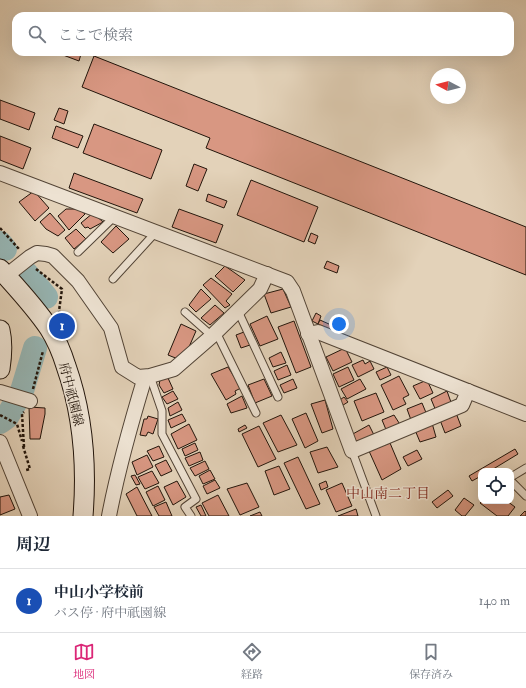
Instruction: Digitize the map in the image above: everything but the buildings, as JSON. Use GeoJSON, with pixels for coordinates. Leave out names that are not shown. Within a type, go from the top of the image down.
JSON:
{"type":"FeatureCollection","features":[{"type":"Feature","properties":{"kind":"main road","name":"府中祇園線"},"geometry":{"type":"LineString","coordinates":[[2,275],[31,304],[49,328],[62,353],[72,382],[83,440],[85,470],[83,516]]}},
{"type":"Feature","properties":{"kind":"main road"},"geometry":{"type":"LineString","coordinates":[[0,330],[2,349],[0,369]]}},
{"type":"Feature","properties":{"kind":"street"},"geometry":{"type":"LineString","coordinates":[[0,173],[287,282],[293,292],[352,451],[462,405],[468,391]]}},
{"type":"Feature","properties":{"kind":"street"},"geometry":{"type":"LineString","coordinates":[[2,275],[38,252],[53,256],[78,281],[111,328],[122,367],[138,377],[174,369],[214,334],[260,289],[267,274]]}},
{"type":"Feature","properties":{"kind":"street"},"geometry":{"type":"LineString","coordinates":[[308,334],[318,332],[526,414]]}},
{"type":"Feature","properties":{"kind":"street"},"geometry":{"type":"LineString","coordinates":[[109,516],[130,426],[147,376]]}},
{"type":"Feature","properties":{"kind":"street"},"geometry":{"type":"LineString","coordinates":[[0,392],[24,399]]}},
{"type":"Feature","properties":{"kind":"street"},"geometry":{"type":"LineString","coordinates":[[0,442],[30,516]]}},
{"type":"Feature","properties":{"kind":"lane"},"geometry":{"type":"LineString","coordinates":[[78,252],[115,216]]}},
{"type":"Feature","properties":{"kind":"lane"},"geometry":{"type":"LineString","coordinates":[[113,279],[156,232]]}},
{"type":"Feature","properties":{"kind":"lane"},"geometry":{"type":"LineString","coordinates":[[238,311],[278,397]]}},
{"type":"Feature","properties":{"kind":"lane"},"geometry":{"type":"LineString","coordinates":[[185,312],[214,334],[256,413]]}},
{"type":"Feature","properties":{"kind":"lane"},"geometry":{"type":"LineString","coordinates":[[147,376],[162,411],[162,434],[196,499],[185,507],[191,516]]}},
{"type":"Feature","properties":{"kind":"lane"},"geometry":{"type":"LineString","coordinates":[[352,451],[376,516]]}},
{"type":"Feature","properties":{"kind":"lane"},"geometry":{"type":"LineString","coordinates":[[514,475],[526,468]]}},
{"type":"Feature","properties":{"kind":"lane"},"geometry":{"type":"LineString","coordinates":[[514,484],[526,496]]}},
{"type":"Feature","properties":{"kind":"path"},"geometry":{"type":"LineString","coordinates":[[0,228],[19,249]]}},
{"type":"Feature","properties":{"kind":"path"},"geometry":{"type":"LineString","coordinates":[[33,266],[62,289],[59,311],[62,318]]}},
{"type":"Feature","properties":{"kind":"path"},"geometry":{"type":"LineString","coordinates":[[0,415],[17,424],[24,446]]}},
{"type":"Feature","properties":{"kind":"waterway"},"geometry":{"type":"LineString","coordinates":[[0,243],[5,249]]}},
{"type":"Feature","properties":{"kind":"waterway"},"geometry":{"type":"LineString","coordinates":[[26,273],[46,297]]}},
{"type":"Feature","properties":{"kind":"waterway"},"geometry":{"type":"LineString","coordinates":[[0,422],[7,417],[22,391],[35,348]]}},
{"type":"Feature","properties":{"kind":"place","name":"中山小学校前"},"geometry":{"type":"Point","coordinates":[62,326]}},
{"type":"Feature","properties":{"kind":"district","name":"中山南二丁目"},"geometry":{"type":"Point","coordinates":[388,493]}}]}
